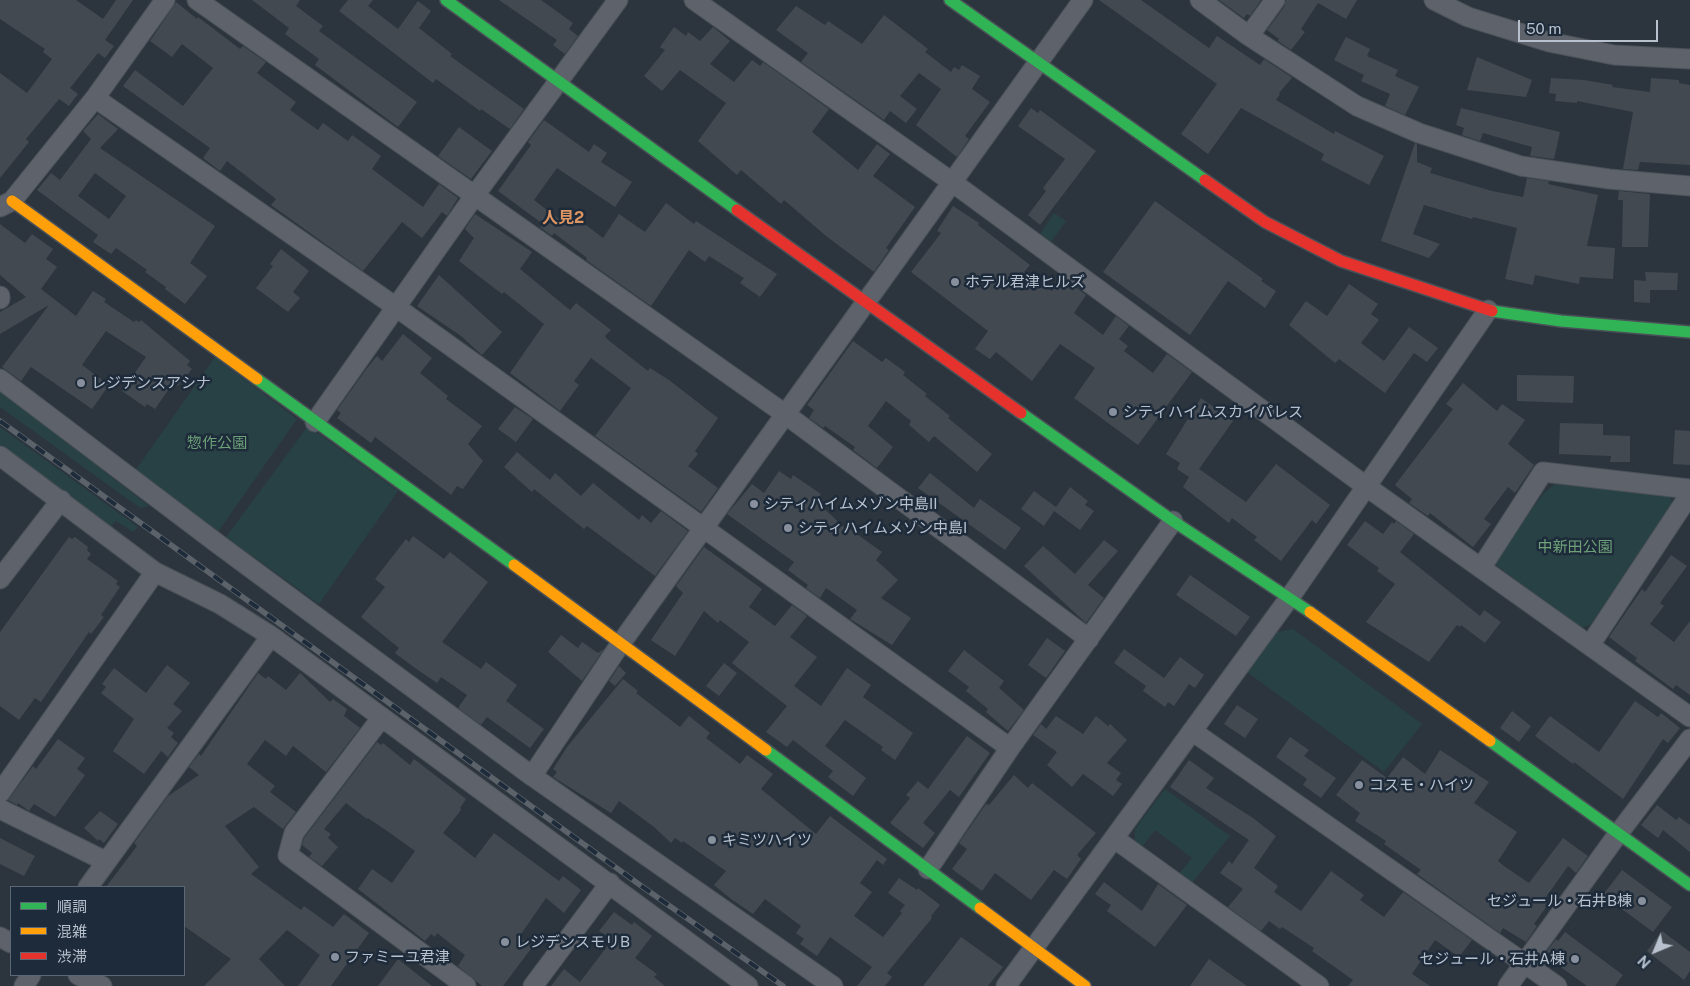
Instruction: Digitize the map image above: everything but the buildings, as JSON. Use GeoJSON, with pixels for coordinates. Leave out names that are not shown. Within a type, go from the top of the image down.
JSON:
{"type":"FeatureCollection","features":[{"type":"Feature","properties":{"kind":"street"},"geometry":{"type":"LineString","coordinates":[[165,0],[95,98],[6,204],[216,347],[315,422],[621,643],[1085,986]]}},
{"type":"Feature","properties":{"kind":"street"},"geometry":{"type":"LineString","coordinates":[[197,0],[785,414],[1090,639]]}},
{"type":"Feature","properties":{"kind":"street"},"geometry":{"type":"LineString","coordinates":[[446,0],[866,304],[1173,521],[1290,596],[1690,885]]}},
{"type":"Feature","properties":{"kind":"street"},"geometry":{"type":"LineString","coordinates":[[315,422],[475,195],[618,0]]}},
{"type":"Feature","properties":{"kind":"street"},"geometry":{"type":"LineString","coordinates":[[694,0],[952,182],[1367,487],[1690,717]]}},
{"type":"Feature","properties":{"kind":"street"},"geometry":{"type":"LineString","coordinates":[[950,0],[1265,222],[1341,261],[1488,310],[1561,321],[1690,332]]}},
{"type":"Feature","properties":{"kind":"street"},"geometry":{"type":"LineString","coordinates":[[532,776],[621,643],[1083,0]]}},
{"type":"Feature","properties":{"kind":"street"},"geometry":{"type":"LineString","coordinates":[[1200,0],[1249,36],[1357,106],[1419,133],[1521,166],[1609,179],[1690,186]]}},
{"type":"Feature","properties":{"kind":"street"},"geometry":{"type":"LineString","coordinates":[[1249,36],[1275,0]]}},
{"type":"Feature","properties":{"kind":"street"},"geometry":{"type":"LineString","coordinates":[[1434,0],[1468,17],[1549,42],[1614,55],[1690,59]]}},
{"type":"Feature","properties":{"kind":"street"},"geometry":{"type":"LineString","coordinates":[[95,98],[396,307],[1010,748]]}},
{"type":"Feature","properties":{"kind":"street"},"geometry":{"type":"LineString","coordinates":[[1006,986],[1115,839],[1290,596],[1488,310]]}},
{"type":"Feature","properties":{"kind":"street"},"geometry":{"type":"LineString","coordinates":[[0,379],[218,544],[532,776],[833,986]]}},
{"type":"Feature","properties":{"kind":"street"},"geometry":{"type":"LineString","coordinates":[[0,456],[155,572],[220,604],[271,636],[748,986]]}},
{"type":"Feature","properties":{"kind":"street"},"geometry":{"type":"LineString","coordinates":[[1481,568],[1543,472],[1690,489]]}},
{"type":"Feature","properties":{"kind":"street"},"geometry":{"type":"LineString","coordinates":[[1590,645],[1690,494]]}},
{"type":"Feature","properties":{"kind":"street"},"geometry":{"type":"LineString","coordinates":[[0,579],[61,500]]}},
{"type":"Feature","properties":{"kind":"street"},"geometry":{"type":"LineString","coordinates":[[928,869],[1010,748],[1173,521]]}},
{"type":"Feature","properties":{"kind":"street"},"geometry":{"type":"LineString","coordinates":[[0,793],[155,572]]}},
{"type":"Feature","properties":{"kind":"street"},"geometry":{"type":"LineString","coordinates":[[89,886],[105,861],[271,636]]}},
{"type":"Feature","properties":{"kind":"street"},"geometry":{"type":"LineString","coordinates":[[382,717],[294,833],[288,855],[466,986]]}},
{"type":"Feature","properties":{"kind":"street"},"geometry":{"type":"LineString","coordinates":[[1192,731],[1557,986]]}},
{"type":"Feature","properties":{"kind":"street"},"geometry":{"type":"LineString","coordinates":[[1508,986],[1618,834],[1690,739]]}},
{"type":"Feature","properties":{"kind":"street"},"geometry":{"type":"LineString","coordinates":[[0,809],[105,861]]}},
{"type":"Feature","properties":{"kind":"street"},"geometry":{"type":"LineString","coordinates":[[1115,839],[1319,986]]}},
{"type":"Feature","properties":{"kind":"street"},"geometry":{"type":"LineString","coordinates":[[533,986],[610,883]]}},
{"type":"Feature","properties":{"kind":"street"},"geometry":{"type":"LineString","coordinates":[[80,976],[102,986]]}},
{"type":"Feature","properties":{"kind":"green space"},"geometry":{"type":"Polygon","coordinates":[[[1054,213],[1066,221],[1051,242],[1040,234],[1054,213]]]}},
{"type":"Feature","properties":{"kind":"green space","name":"惣作公園"},"geometry":{"type":"Polygon","coordinates":[[[215,357],[297,419],[218,532],[135,471],[215,357]]]}},
{"type":"Feature","properties":{"kind":"green space"},"geometry":{"type":"Polygon","coordinates":[[[0,390],[149,506],[140,508],[0,407],[0,390]]]}},
{"type":"Feature","properties":{"kind":"green space"},"geometry":{"type":"Polygon","coordinates":[[[308,426],[398,491],[319,604],[226,537],[308,426]]]}},
{"type":"Feature","properties":{"kind":"green space"},"geometry":{"type":"Polygon","coordinates":[[[0,427],[138,527],[133,532],[116,521],[110,527],[0,448],[0,427]]]}},
{"type":"Feature","properties":{"kind":"green space","name":"中新田公園"},"geometry":{"type":"Polygon","coordinates":[[[1555,484],[1669,494],[1673,506],[1590,625],[1581,628],[1496,565],[1498,554],[1543,494],[1555,484]]]}},
{"type":"Feature","properties":{"kind":"green space"},"geometry":{"type":"Polygon","coordinates":[[[1293,629],[1422,724],[1384,772],[1247,672],[1277,632],[1293,629]]]}},
{"type":"Feature","properties":{"kind":"green space"},"geometry":{"type":"Polygon","coordinates":[[[1165,789],[1230,836],[1191,884],[1178,875],[1192,858],[1155,830],[1141,848],[1135,844],[1135,829],[1165,789]]]}},
{"type":"Feature","properties":{"kind":"railway"},"geometry":{"type":"LineString","coordinates":[[0,421],[640,885],[783,986]]}},
{"type":"Feature","properties":{"kind":"traffic: fast"},"geometry":{"type":"LineString","coordinates":[[446,0],[737,210]]}},
{"type":"Feature","properties":{"kind":"traffic: fast"},"geometry":{"type":"LineString","coordinates":[[950,0],[1205,180]]}},
{"type":"Feature","properties":{"kind":"traffic: fast"},"geometry":{"type":"LineString","coordinates":[[1492,311],[1561,321],[1690,332]]}},
{"type":"Feature","properties":{"kind":"traffic: fast"},"geometry":{"type":"LineString","coordinates":[[257,379],[514,565]]}},
{"type":"Feature","properties":{"kind":"traffic: fast"},"geometry":{"type":"LineString","coordinates":[[1021,413],[1173,521],[1310,612]]}},
{"type":"Feature","properties":{"kind":"traffic: fast"},"geometry":{"type":"LineString","coordinates":[[1490,741],[1690,885]]}},
{"type":"Feature","properties":{"kind":"traffic: fast"},"geometry":{"type":"LineString","coordinates":[[766,750],[980,908]]}},
{"type":"Feature","properties":{"kind":"traffic: slow"},"geometry":{"type":"LineString","coordinates":[[12,201],[257,379]]}},
{"type":"Feature","properties":{"kind":"traffic: slow"},"geometry":{"type":"LineString","coordinates":[[514,565],[766,750]]}},
{"type":"Feature","properties":{"kind":"traffic: slow"},"geometry":{"type":"LineString","coordinates":[[1310,612],[1490,741]]}},
{"type":"Feature","properties":{"kind":"traffic: slow"},"geometry":{"type":"LineString","coordinates":[[980,908],[1085,986]]}},
{"type":"Feature","properties":{"kind":"traffic: jam"},"geometry":{"type":"LineString","coordinates":[[1205,180],[1265,222],[1341,261],[1492,311]]}},
{"type":"Feature","properties":{"kind":"traffic: jam"},"geometry":{"type":"LineString","coordinates":[[737,210],[1021,413]]}},
{"type":"Feature","properties":{"kind":"place","name":"ホテル君津ヒルズ"},"geometry":{"type":"Point","coordinates":[955,282]}},
{"type":"Feature","properties":{"kind":"place","name":"レジデンスアシナ"},"geometry":{"type":"Point","coordinates":[81,383]}},
{"type":"Feature","properties":{"kind":"place","name":"シティハイムスカイパレス"},"geometry":{"type":"Point","coordinates":[1113,412]}},
{"type":"Feature","properties":{"kind":"place","name":"シティハイムメゾン中島II"},"geometry":{"type":"Point","coordinates":[754,504]}},
{"type":"Feature","properties":{"kind":"place","name":"シティハイムメゾン中島I"},"geometry":{"type":"Point","coordinates":[788,528]}},
{"type":"Feature","properties":{"kind":"place","name":"コスモ・ハイツ"},"geometry":{"type":"Point","coordinates":[1359,785]}},
{"type":"Feature","properties":{"kind":"place","name":"キミツハイツ"},"geometry":{"type":"Point","coordinates":[712,840]}},
{"type":"Feature","properties":{"kind":"place","name":"セジュール・石井B棟"},"geometry":{"type":"Point","coordinates":[1642,901]}},
{"type":"Feature","properties":{"kind":"place","name":"レジデンスモリB"},"geometry":{"type":"Point","coordinates":[505,942]}},
{"type":"Feature","properties":{"kind":"place","name":"ファミーユ君津"},"geometry":{"type":"Point","coordinates":[335,957]}},
{"type":"Feature","properties":{"kind":"place","name":"セジュール・石井A棟"},"geometry":{"type":"Point","coordinates":[1575,959]}},
{"type":"Feature","properties":{"kind":"district","name":"人見2"},"geometry":{"type":"Point","coordinates":[563,218]}}]}
